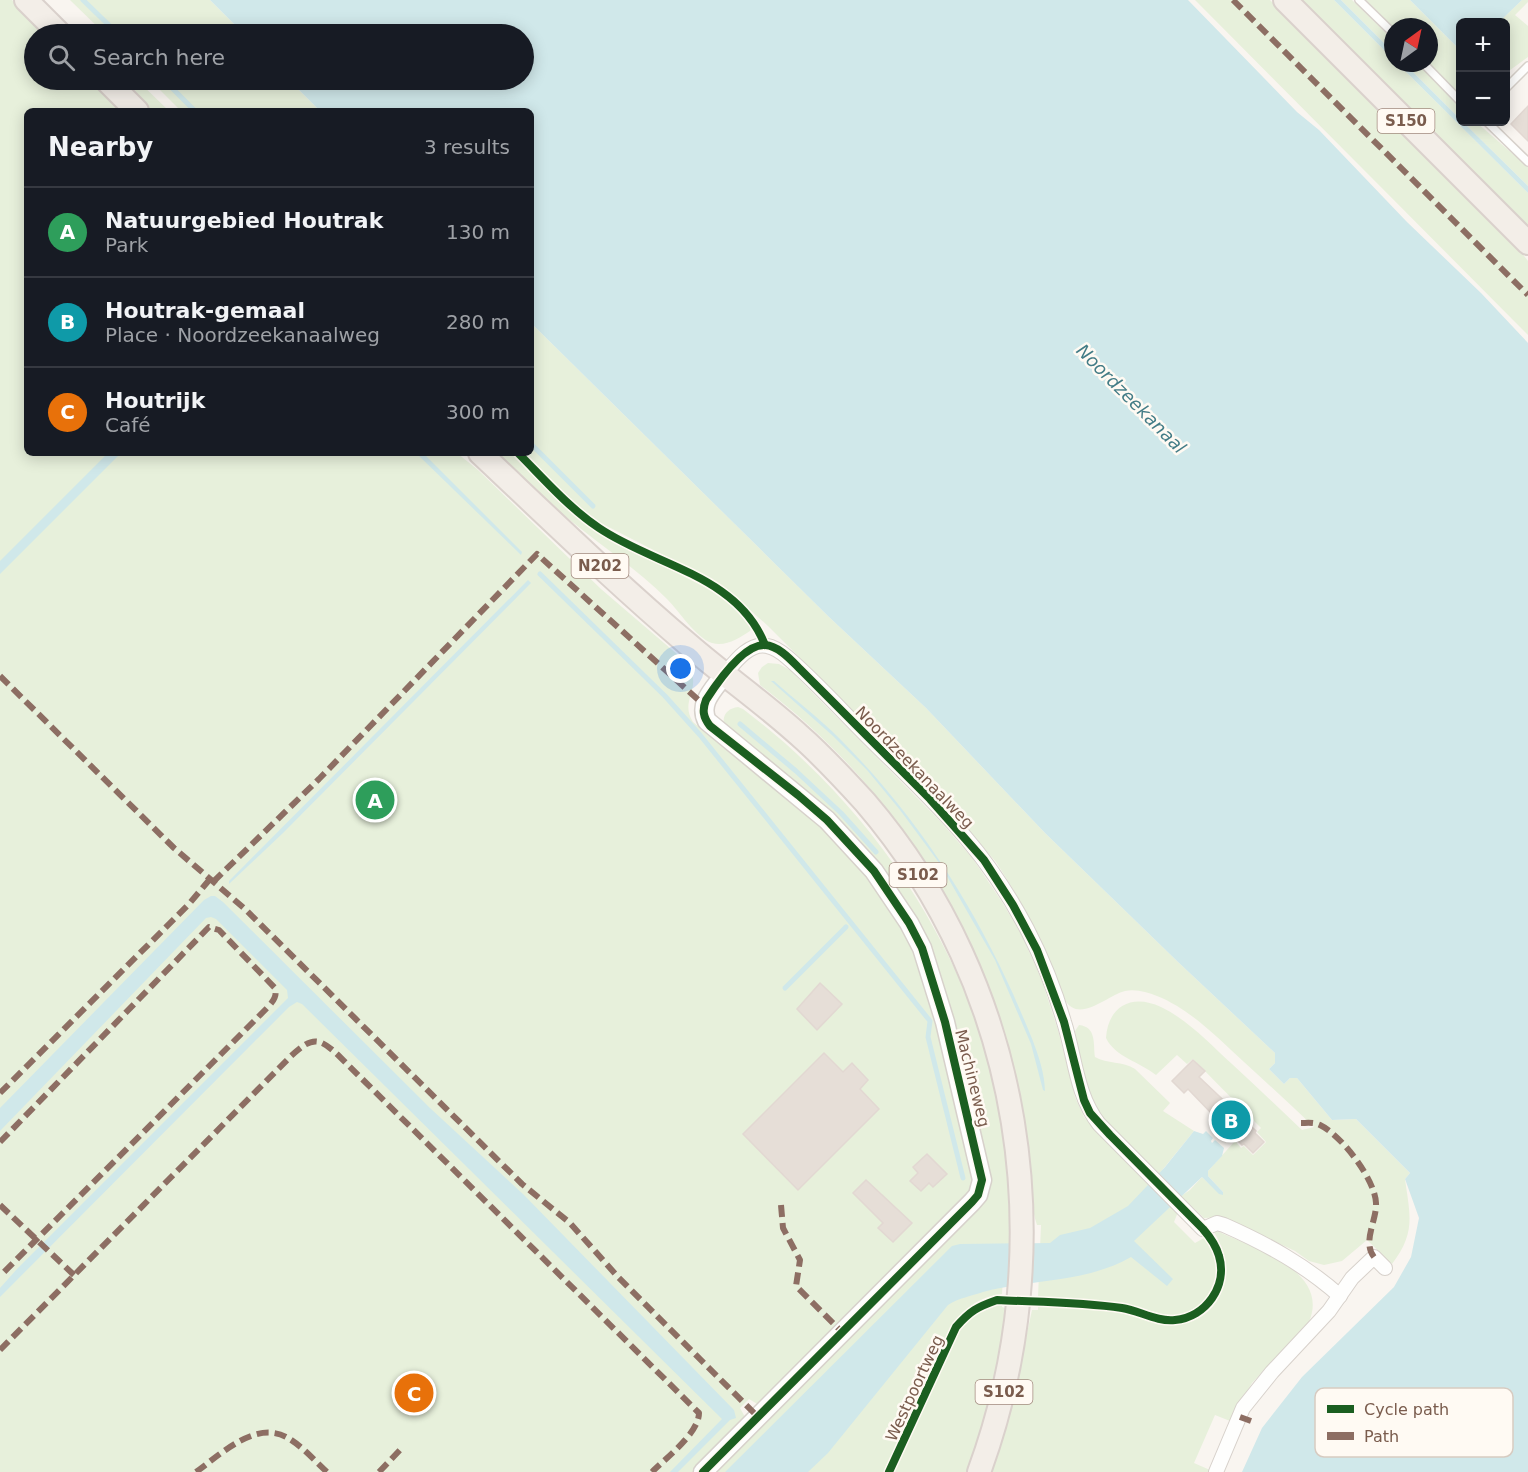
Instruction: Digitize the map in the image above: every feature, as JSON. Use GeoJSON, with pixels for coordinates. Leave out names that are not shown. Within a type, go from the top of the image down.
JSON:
{"type":"FeatureCollection","features":[{"type":"Feature","properties":{"kind":"main road"},"geometry":{"type":"LineString","coordinates":[[26,0],[50,24]]}},
{"type":"Feature","properties":{"kind":"main road","name":"S150"},"geometry":{"type":"LineString","coordinates":[[1284,0],[1528,243]]}},
{"type":"Feature","properties":{"kind":"main road"},"geometry":{"type":"LineString","coordinates":[[116,90],[134,108]]}},
{"type":"Feature","properties":{"kind":"main road","name":"N202"},"geometry":{"type":"LineString","coordinates":[[483,456],[623,587],[724,675]]}},
{"type":"Feature","properties":{"kind":"main road","name":"S102"},"geometry":{"type":"LineString","coordinates":[[724,675],[798,734],[844,779],[887,830],[934,903],[963,960],[982,1005],[996,1048],[1015,1135],[1021,1180],[1023,1224],[1019,1309],[1004,1392],[979,1472]]}},
{"type":"Feature","properties":{"kind":"street","name":"Noordzeekanaalweg"},"geometry":{"type":"LineString","coordinates":[[724,675],[739,658],[754,647],[765,645],[785,655],[930,799],[967,838],[999,881],[1027,929],[1064,1022],[1084,1100],[1090,1113],[1203,1228],[1210,1225],[1224,1225],[1273,1248],[1303,1266],[1340,1296]]}},
{"type":"Feature","properties":{"kind":"street","name":"Machineweg"},"geometry":{"type":"LineString","coordinates":[[703,1472],[972,1202],[978,1194],[982,1180],[945,1022],[928,966],[915,934],[879,877],[839,832],[806,801],[706,721],[704,705],[724,675]]}},
{"type":"Feature","properties":{"kind":"street"},"geometry":{"type":"LineString","coordinates":[[1216,1472],[1243,1408],[1272,1372],[1329,1311],[1352,1278],[1374,1257],[1385,1268]]}},
{"type":"Feature","properties":{"kind":"lane"},"geometry":{"type":"LineString","coordinates":[[1359,0],[1384,24]]}},
{"type":"Feature","properties":{"kind":"lane"},"geometry":{"type":"LineString","coordinates":[[1510,84],[1528,66]]}},
{"type":"Feature","properties":{"kind":"lane"},"geometry":{"type":"LineString","coordinates":[[1432,72],[1456,96]]}},
{"type":"Feature","properties":{"kind":"lane"},"geometry":{"type":"LineString","coordinates":[[1490,126],[1528,162]]}},
{"type":"Feature","properties":{"kind":"green space"},"geometry":{"type":"Polygon","coordinates":[[[0,0],[12,0],[37,24],[24,24],[24,90],[102,90],[121,108],[24,108],[24,456],[461,456],[601,589],[685,661],[691,670],[693,679],[688,707],[693,722],[823,827],[866,873],[911,941],[928,987],[973,1174],[973,1183],[969,1194],[759,1405],[749,1399],[740,1408],[745,1417],[742,1422],[693,1472],[0,1472],[0,0]]]}},
{"type":"Feature","properties":{"kind":"green space"},"geometry":{"type":"Polygon","coordinates":[[[70,0],[210,0],[234,24],[95,24],[70,0]]]}},
{"type":"Feature","properties":{"kind":"green space"},"geometry":{"type":"Polygon","coordinates":[[[1195,0],[1270,0],[1518,248],[1528,261],[1528,335],[1195,0]]]}},
{"type":"Feature","properties":{"kind":"green space"},"geometry":{"type":"Polygon","coordinates":[[[1300,0],[1334,0],[1384,50],[1384,72],[1406,72],[1456,122],[1456,126],[1460,126],[1528,193],[1528,227],[1300,0]]]}},
{"type":"Feature","properties":{"kind":"green space"},"geometry":{"type":"Polygon","coordinates":[[[1341,0],[1352,0],[1384,31],[1384,43],[1341,0]]]}},
{"type":"Feature","properties":{"kind":"green space"},"geometry":{"type":"Polygon","coordinates":[[[1366,0],[1410,0],[1428,18],[1384,18],[1366,0]]]}},
{"type":"Feature","properties":{"kind":"green space"},"geometry":{"type":"Polygon","coordinates":[[[1522,0],[1528,0],[1515,15],[1528,26],[1528,57],[1510,70],[1510,18],[1503,18],[1522,0]]]}},
{"type":"Feature","properties":{"kind":"green space"},"geometry":{"type":"Polygon","coordinates":[[[1438,28],[1456,46],[1456,91],[1437,72],[1438,28]]]}},
{"type":"Feature","properties":{"kind":"green space"},"geometry":{"type":"Polygon","coordinates":[[[1413,72],[1426,72],[1456,104],[1456,115],[1413,72]]]}},
{"type":"Feature","properties":{"kind":"green space"},"geometry":{"type":"Polygon","coordinates":[[[135,90],[147,90],[166,108],[149,108],[135,90]]]}},
{"type":"Feature","properties":{"kind":"green space"},"geometry":{"type":"Polygon","coordinates":[[[160,90],[299,90],[317,108],[178,108],[160,90]]]}},
{"type":"Feature","properties":{"kind":"green space"},"geometry":{"type":"Polygon","coordinates":[[[1467,126],[1481,126],[1528,167],[1528,186],[1467,126]]]}},
{"type":"Feature","properties":{"kind":"green space"},"geometry":{"type":"Polygon","coordinates":[[[534,326],[829,617],[926,708],[1045,833],[1275,1053],[1275,1063],[1269,1069],[1284,1084],[1290,1078],[1297,1078],[1332,1120],[1356,1119],[1410,1173],[1405,1179],[1409,1214],[1408,1233],[1400,1253],[1392,1264],[1367,1240],[1342,1261],[1324,1265],[1309,1261],[1295,1251],[1223,1217],[1204,1218],[1181,1196],[1202,1177],[1219,1193],[1223,1192],[1208,1176],[1208,1171],[1235,1141],[1241,1148],[1244,1146],[1253,1155],[1266,1142],[1257,1132],[1261,1128],[1193,1059],[1187,1064],[1177,1055],[1156,1075],[1115,1050],[1106,1038],[1111,1018],[1123,1005],[1140,1001],[1171,1012],[1198,1033],[1302,1130],[1314,1127],[1214,1034],[1181,1008],[1157,996],[1129,990],[1086,1009],[1071,1007],[1065,1000],[1040,938],[1013,889],[996,862],[939,797],[768,626],[739,600],[714,581],[593,519],[528,456],[534,456],[534,326]]]}},
{"type":"Feature","properties":{"kind":"green space"},"geometry":{"type":"Polygon","coordinates":[[[500,456],[515,456],[582,522],[619,544],[715,592],[736,610],[751,628],[750,631],[727,643],[717,644],[706,640],[693,630],[656,588],[542,496],[500,456]]]}},
{"type":"Feature","properties":{"kind":"green space"},"geometry":{"type":"Polygon","coordinates":[[[768,663],[779,664],[790,670],[940,821],[973,859],[1002,902],[1021,934],[1041,978],[1058,1030],[1075,1097],[1084,1117],[1178,1212],[1174,1222],[1195,1243],[1204,1238],[1213,1253],[1216,1264],[1214,1284],[1205,1299],[1191,1311],[1171,1315],[1121,1303],[1038,1297],[1041,1225],[1037,1225],[1034,1212],[1020,1104],[1004,1040],[971,952],[950,907],[926,865],[899,825],[869,787],[799,717],[760,685],[758,673],[768,663]]]}},
{"type":"Feature","properties":{"kind":"green space"},"geometry":{"type":"Polygon","coordinates":[[[738,707],[797,755],[847,805],[891,861],[930,920],[961,983],[986,1049],[1003,1118],[1011,1203],[1009,1244],[1005,1244],[1002,1294],[974,1304],[953,1325],[884,1472],[713,1472],[985,1200],[990,1191],[923,930],[724,724],[727,712],[738,707]]]}},
{"type":"Feature","properties":{"kind":"green space"},"geometry":{"type":"Polygon","coordinates":[[[1079,1025],[1085,1026],[1091,1033],[1095,1057],[1135,1069],[1170,1103],[1163,1111],[1194,1131],[1159,1174],[1115,1132],[1095,1106],[1086,1082],[1076,1039],[1075,1031],[1079,1025]]]}},
{"type":"Feature","properties":{"kind":"green space"},"geometry":{"type":"Polygon","coordinates":[[[1217,1231],[1284,1263],[1299,1275],[1309,1288],[1313,1304],[1309,1322],[1252,1383],[1230,1421],[1215,1415],[1194,1463],[1210,1470],[1209,1472],[990,1472],[1014,1394],[1032,1310],[1038,1310],[1038,1306],[1090,1309],[1120,1313],[1167,1325],[1191,1322],[1204,1315],[1215,1304],[1221,1292],[1225,1277],[1225,1262],[1214,1232],[1217,1231]]]}},
{"type":"Feature","properties":{"kind":"green space"},"geometry":{"type":"Polygon","coordinates":[[[996,1304],[1002,1304],[1005,1308],[1003,1346],[994,1390],[969,1472],[894,1472],[958,1333],[973,1315],[996,1304]]]}},
{"type":"Feature","properties":{"kind":"water","name":"Noordzeekanaal"},"geometry":{"type":"Polygon","coordinates":[[[210,0],[1188,0],[1297,112],[1319,130],[1407,222],[1481,293],[1528,343],[1528,1472],[1242,1472],[1262,1428],[1302,1377],[1394,1287],[1411,1257],[1419,1218],[1405,1179],[1410,1173],[1356,1119],[1332,1120],[1297,1078],[1290,1078],[1284,1084],[1269,1069],[1275,1063],[1275,1053],[1045,833],[926,708],[829,617],[534,326],[534,108],[317,108],[299,90],[534,90],[534,24],[234,24],[210,0]]]}},
{"type":"Feature","properties":{"kind":"water"},"geometry":{"type":"Polygon","coordinates":[[[1334,0],[1341,0],[1384,43],[1384,50],[1334,0]]]}},
{"type":"Feature","properties":{"kind":"water"},"geometry":{"type":"Polygon","coordinates":[[[1410,0],[1522,0],[1503,18],[1456,18],[1456,46],[1438,28],[1438,18],[1428,18],[1410,0]]]}},
{"type":"Feature","properties":{"kind":"water"},"geometry":{"type":"Polygon","coordinates":[[[1406,72],[1413,72],[1456,115],[1456,122],[1406,72]]]}},
{"type":"Feature","properties":{"kind":"water"},"geometry":{"type":"Polygon","coordinates":[[[1460,126],[1467,126],[1528,186],[1528,193],[1460,126]]]}},
{"type":"Feature","properties":{"kind":"water"},"geometry":{"type":"Polygon","coordinates":[[[105,456],[118,456],[0,574],[0,561],[105,456]]]}},
{"type":"Feature","properties":{"kind":"water"},"geometry":{"type":"Polygon","coordinates":[[[419,456],[426,456],[522,552],[521,555],[419,456]]]}},
{"type":"Feature","properties":{"kind":"water"},"geometry":{"type":"Polygon","coordinates":[[[528,580],[531,583],[283,833],[229,884],[229,881],[528,580]]]}},
{"type":"Feature","properties":{"kind":"water"},"geometry":{"type":"Polygon","coordinates":[[[771,681],[774,681],[839,738],[892,796],[939,859],[979,926],[1014,996],[1038,1055],[1045,1091],[1031,1044],[995,960],[940,864],[867,770],[833,736],[771,681]]]}},
{"type":"Feature","properties":{"kind":"water"},"geometry":{"type":"Polygon","coordinates":[[[211,896],[223,902],[430,1108],[524,1195],[734,1410],[736,1418],[730,1420],[678,1472],[670,1472],[722,1419],[302,1004],[297,1002],[289,1007],[0,1297],[0,1288],[17,1269],[288,998],[287,990],[216,919],[206,918],[0,1131],[0,1108],[204,900],[211,896]]]}},
{"type":"Feature","properties":{"kind":"water"},"geometry":{"type":"Polygon","coordinates":[[[1194,1131],[1203,1134],[1206,1131],[1213,1138],[1212,1143],[1215,1140],[1224,1148],[1222,1156],[1208,1171],[1208,1176],[1223,1192],[1223,1195],[1219,1194],[1202,1177],[1134,1241],[1173,1279],[1167,1286],[1131,1257],[1096,1272],[1002,1288],[956,1301],[948,1305],[828,1453],[808,1472],[725,1472],[952,1246],[1050,1243],[1060,1235],[1090,1228],[1128,1206],[1165,1167],[1194,1131]]]}},
{"type":"Feature","properties":{"kind":"building"},"geometry":{"type":"Polygon","coordinates":[[[1528,106],[1528,141],[1511,124],[1528,106]]]}},
{"type":"Feature","properties":{"kind":"building"},"geometry":{"type":"Polygon","coordinates":[[[820,983],[842,1004],[817,1030],[797,1009],[820,983]]]}},
{"type":"Feature","properties":{"kind":"building"},"geometry":{"type":"Polygon","coordinates":[[[824,1053],[843,1072],[852,1063],[868,1080],[860,1089],[879,1109],[798,1190],[743,1134],[824,1053]]]}},
{"type":"Feature","properties":{"kind":"building"},"geometry":{"type":"Polygon","coordinates":[[[1193,1060],[1205,1071],[1199,1077],[1256,1131],[1255,1133],[1264,1142],[1253,1153],[1244,1144],[1242,1145],[1188,1089],[1184,1093],[1172,1081],[1193,1060]]]}},
{"type":"Feature","properties":{"kind":"building"},"geometry":{"type":"Polygon","coordinates":[[[927,1154],[947,1174],[933,1187],[929,1183],[921,1191],[910,1181],[918,1173],[913,1167],[927,1154]]]}},
{"type":"Feature","properties":{"kind":"building"},"geometry":{"type":"Polygon","coordinates":[[[866,1180],[912,1223],[893,1242],[878,1228],[883,1223],[853,1193],[866,1180]]]}},
{"type":"Feature","properties":{"kind":"building"},"geometry":{"type":"Polygon","coordinates":[[[413,1380],[427,1393],[414,1405],[401,1392],[413,1380]]]}},
{"type":"Feature","properties":{"kind":"waterway"},"geometry":{"type":"LineString","coordinates":[[83,0],[108,24]]}},
{"type":"Feature","properties":{"kind":"waterway"},"geometry":{"type":"LineString","coordinates":[[174,90],[192,108]]}},
{"type":"Feature","properties":{"kind":"waterway"},"geometry":{"type":"LineString","coordinates":[[534,447],[593,506]]}},
{"type":"Feature","properties":{"kind":"waterway"},"geometry":{"type":"LineString","coordinates":[[540,574],[665,696],[700,735],[930,1021],[928,1037],[963,1178]]}},
{"type":"Feature","properties":{"kind":"waterway"},"geometry":{"type":"LineString","coordinates":[[740,724],[841,813],[876,852]]}},
{"type":"Feature","properties":{"kind":"waterway"},"geometry":{"type":"LineString","coordinates":[[785,988],[846,927]]}},
{"type":"Feature","properties":{"kind":"marked path"},"geometry":{"type":"LineString","coordinates":[[1233,0],[1528,295]]}},
{"type":"Feature","properties":{"kind":"marked path"},"geometry":{"type":"LineString","coordinates":[[213,882],[319,779],[537,554],[704,705]]}},
{"type":"Feature","properties":{"kind":"marked path"},"geometry":{"type":"LineString","coordinates":[[0,676],[174,848],[245,909],[522,1184],[570,1223],[618,1277],[758,1417]]}},
{"type":"Feature","properties":{"kind":"marked path"},"geometry":{"type":"LineString","coordinates":[[0,1093],[189,904],[210,879]]}},
{"type":"Feature","properties":{"kind":"marked path"},"geometry":{"type":"LineString","coordinates":[[0,1142],[209,927],[219,930],[275,988],[275,998],[268,1007],[0,1276]]}},
{"type":"Feature","properties":{"kind":"marked path"},"geometry":{"type":"LineString","coordinates":[[0,1350],[291,1056],[304,1045],[315,1041],[326,1045],[339,1056],[699,1413],[698,1421],[688,1437],[652,1472]]}},
{"type":"Feature","properties":{"kind":"marked path"},"geometry":{"type":"LineString","coordinates":[[1301,1123],[1318,1124],[1328,1130],[1356,1159],[1370,1182],[1376,1203],[1369,1245],[1374,1257]]}},
{"type":"Feature","properties":{"kind":"marked path"},"geometry":{"type":"LineString","coordinates":[[0,1205],[74,1275]]}},
{"type":"Feature","properties":{"kind":"marked path"},"geometry":{"type":"LineString","coordinates":[[781,1205],[783,1228],[800,1260],[796,1286],[842,1332]]}},
{"type":"Feature","properties":{"kind":"marked path"},"geometry":{"type":"LineString","coordinates":[[1240,1417],[1251,1421]]}},
{"type":"Feature","properties":{"kind":"marked path"},"geometry":{"type":"LineString","coordinates":[[196,1472],[239,1442],[264,1433],[276,1433],[288,1438],[327,1472]]}},
{"type":"Feature","properties":{"kind":"marked path"},"geometry":{"type":"LineString","coordinates":[[379,1472],[400,1450]]}},
{"type":"Feature","properties":{"kind":"cycle path"},"geometry":{"type":"LineString","coordinates":[[521,456],[567,502],[599,528],[621,541],[693,574],[736,603],[752,621],[765,645]]}},
{"type":"Feature","properties":{"kind":"cycle path","name":"Westpoortweg"},"geometry":{"type":"LineString","coordinates":[[703,1472],[972,1202],[978,1195],[982,1180],[945,1022],[922,948],[909,923],[874,871],[827,820],[710,726],[705,716],[706,700],[731,666],[748,651],[765,645],[780,651],[793,662],[930,799],[984,860],[1013,905],[1037,950],[1064,1022],[1084,1100],[1090,1113],[1206,1232],[1216,1248],[1221,1267],[1217,1289],[1212,1298],[1196,1313],[1175,1320],[1162,1319],[1122,1308],[1059,1302],[997,1300],[974,1310],[956,1327],[889,1472]]}},
{"type":"Feature","properties":{"kind":"place","name":"Natuurgebied Houtrak"},"geometry":{"type":"Point","coordinates":[375,800]}},
{"type":"Feature","properties":{"kind":"place","name":"Houtrak-gemaal"},"geometry":{"type":"Point","coordinates":[1231,1120]}},
{"type":"Feature","properties":{"kind":"place","name":"Houtrijk"},"geometry":{"type":"Point","coordinates":[414,1393]}}]}
